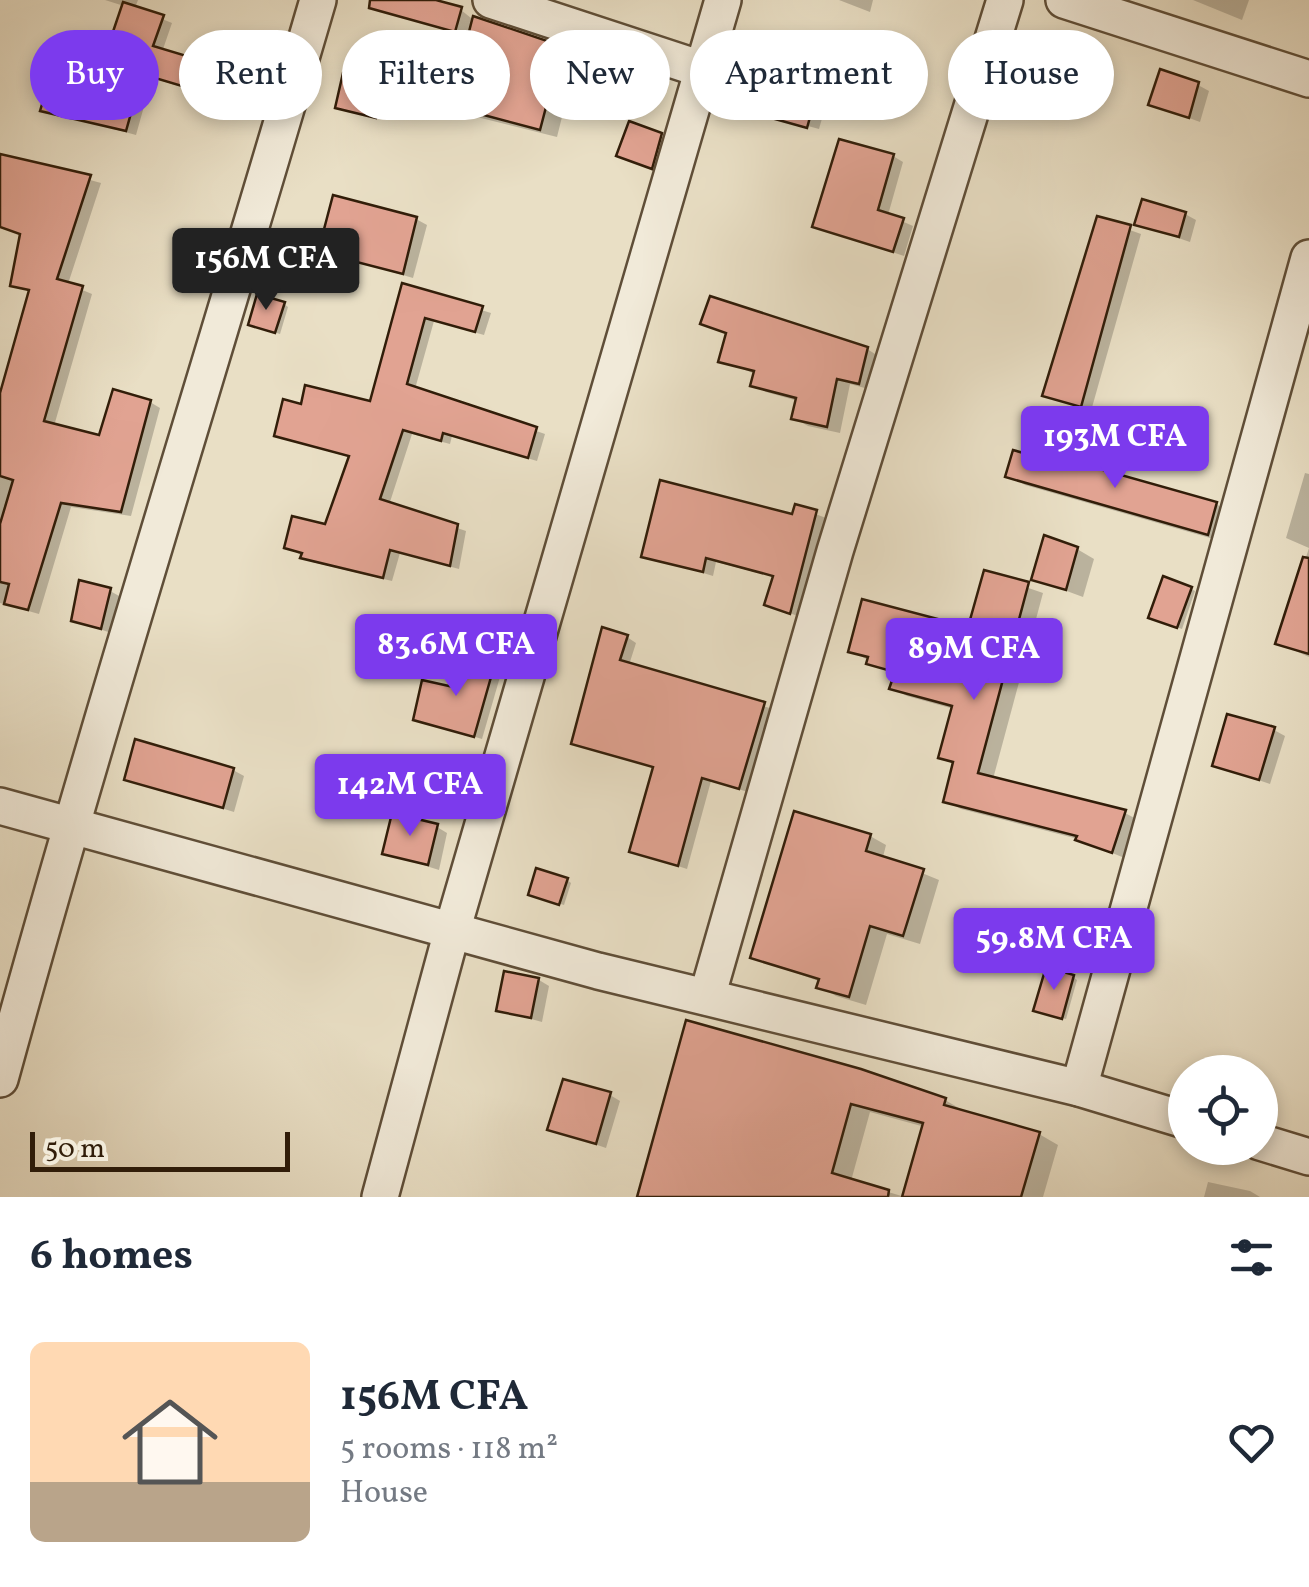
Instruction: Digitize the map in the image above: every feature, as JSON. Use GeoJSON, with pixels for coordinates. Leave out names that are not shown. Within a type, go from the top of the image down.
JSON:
{"type":"FeatureCollection","features":[{"type":"Feature","properties":{"kind":"street"},"geometry":{"type":"LineString","coordinates":[[0,1078],[69,826],[184,460],[318,0]]}},
{"type":"Feature","properties":{"kind":"street"},"geometry":{"type":"LineString","coordinates":[[492,0],[690,65]]}},
{"type":"Feature","properties":{"kind":"street"},"geometry":{"type":"LineString","coordinates":[[713,30],[723,0]]}},
{"type":"Feature","properties":{"kind":"street"},"geometry":{"type":"LineString","coordinates":[[706,997],[835,551],[1004,0]]}},
{"type":"Feature","properties":{"kind":"street"},"geometry":{"type":"LineString","coordinates":[[1064,0],[1309,79]]}},
{"type":"Feature","properties":{"kind":"street"},"geometry":{"type":"LineString","coordinates":[[380,1197],[452,931],[690,107]]}},
{"type":"Feature","properties":{"kind":"street"},"geometry":{"type":"LineString","coordinates":[[1079,1088],[1309,258]]}},
{"type":"Feature","properties":{"kind":"street"},"geometry":{"type":"LineString","coordinates":[[0,806],[452,931],[1079,1088],[1168,1115]]}},
{"type":"Feature","properties":{"kind":"street"},"geometry":{"type":"LineString","coordinates":[[1278,1148],[1309,1157]]}},
{"type":"Feature","properties":{"kind":"building"},"geometry":{"type":"Polygon","coordinates":[[[370,0],[436,0],[462,7],[456,30],[369,8],[370,0]]]}},
{"type":"Feature","properties":{"kind":"building"},"geometry":{"type":"Polygon","coordinates":[[[123,2],[164,15],[159,30],[114,30],[123,2]]]}},
{"type":"Feature","properties":{"kind":"building"},"geometry":{"type":"Polygon","coordinates":[[[473,16],[530,35],[530,120],[543,120],[540,130],[502,120],[510,120],[510,30],[469,30],[473,16]]]}},
{"type":"Feature","properties":{"kind":"building"},"geometry":{"type":"Polygon","coordinates":[[[159,48],[179,54],[179,85],[159,79],[159,48]]]}},
{"type":"Feature","properties":{"kind":"building"},"geometry":{"type":"Polygon","coordinates":[[[1160,69],[1199,82],[1189,118],[1148,105],[1160,69]]]}},
{"type":"Feature","properties":{"kind":"building"},"geometry":{"type":"Polygon","coordinates":[[[342,77],[342,110],[335,108],[342,77]]]}},
{"type":"Feature","properties":{"kind":"building"},"geometry":{"type":"Polygon","coordinates":[[[79,120],[129,120],[126,131],[79,120]]]}},
{"type":"Feature","properties":{"kind":"building"},"geometry":{"type":"Polygon","coordinates":[[[778,120],[809,120],[807,128],[778,120]]]}},
{"type":"Feature","properties":{"kind":"building"},"geometry":{"type":"Polygon","coordinates":[[[629,121],[662,133],[652,169],[616,156],[629,121]]]}},
{"type":"Feature","properties":{"kind":"building"},"geometry":{"type":"Polygon","coordinates":[[[839,139],[894,154],[878,210],[904,218],[893,252],[812,227],[839,139]]]}},
{"type":"Feature","properties":{"kind":"building"},"geometry":{"type":"Polygon","coordinates":[[[0,154],[91,175],[57,279],[83,286],[44,421],[99,435],[113,389],[151,400],[121,512],[61,503],[28,610],[4,604],[9,584],[0,582],[0,524],[13,480],[0,476],[0,393],[29,290],[10,286],[20,234],[0,227],[0,154]]]}},
{"type":"Feature","properties":{"kind":"building"},"geometry":{"type":"Polygon","coordinates":[[[333,195],[417,217],[403,274],[318,252],[333,195]]]}},
{"type":"Feature","properties":{"kind":"building"},"geometry":{"type":"Polygon","coordinates":[[[1142,199],[1186,212],[1179,237],[1134,225],[1142,199]]]}},
{"type":"Feature","properties":{"kind":"building"},"geometry":{"type":"Polygon","coordinates":[[[1097,216],[1131,225],[1081,407],[1042,396],[1097,216]]]}},
{"type":"Feature","properties":{"kind":"building"},"geometry":{"type":"Polygon","coordinates":[[[402,283],[483,306],[475,332],[425,318],[407,384],[537,427],[528,458],[443,433],[441,441],[403,430],[380,499],[458,524],[450,566],[390,550],[383,578],[300,558],[302,553],[284,548],[292,516],[325,524],[349,456],[274,436],[283,399],[301,404],[305,385],[370,401],[402,283]]]}},
{"type":"Feature","properties":{"kind":"building"},"geometry":{"type":"Polygon","coordinates":[[[257,294],[285,302],[275,333],[248,325],[257,294]]]}},
{"type":"Feature","properties":{"kind":"building"},"geometry":{"type":"Polygon","coordinates":[[[710,296],[868,347],[859,384],[837,379],[827,427],[791,419],[796,398],[750,386],[754,371],[718,362],[726,333],[700,324],[710,296]]]}},
{"type":"Feature","properties":{"kind":"building"},"geometry":{"type":"Polygon","coordinates":[[[1013,450],[1066,465],[1068,460],[1217,502],[1208,535],[1005,477],[1013,450]]]}},
{"type":"Feature","properties":{"kind":"building"},"geometry":{"type":"Polygon","coordinates":[[[660,480],[792,514],[795,504],[817,510],[790,614],[764,605],[773,576],[706,558],[703,572],[641,557],[660,480]]]}},
{"type":"Feature","properties":{"kind":"building"},"geometry":{"type":"Polygon","coordinates":[[[1044,535],[1078,547],[1066,590],[1031,580],[1044,535]]]}},
{"type":"Feature","properties":{"kind":"building"},"geometry":{"type":"Polygon","coordinates":[[[1303,557],[1309,558],[1309,654],[1275,644],[1303,557]]]}},
{"type":"Feature","properties":{"kind":"building"},"geometry":{"type":"Polygon","coordinates":[[[984,570],[1029,582],[978,773],[1126,810],[1112,853],[1075,840],[1077,836],[943,802],[953,762],[938,758],[952,706],[889,689],[895,672],[866,664],[868,657],[848,652],[862,599],[968,627],[984,570]]]}},
{"type":"Feature","properties":{"kind":"building"},"geometry":{"type":"Polygon","coordinates":[[[1163,576],[1192,587],[1177,628],[1148,618],[1163,576]]]}},
{"type":"Feature","properties":{"kind":"building"},"geometry":{"type":"Polygon","coordinates":[[[79,580],[111,588],[101,629],[71,621],[79,580]]]}},
{"type":"Feature","properties":{"kind":"building"},"geometry":{"type":"Polygon","coordinates":[[[602,627],[628,635],[620,660],[765,702],[739,789],[702,778],[678,866],[629,852],[653,767],[571,744],[602,627]]]}},
{"type":"Feature","properties":{"kind":"building"},"geometry":{"type":"Polygon","coordinates":[[[466,656],[495,663],[474,737],[413,720],[422,680],[458,688],[466,656]]]}},
{"type":"Feature","properties":{"kind":"building"},"geometry":{"type":"Polygon","coordinates":[[[1227,714],[1275,727],[1259,780],[1212,766],[1227,714]]]}},
{"type":"Feature","properties":{"kind":"building"},"geometry":{"type":"Polygon","coordinates":[[[135,739],[234,768],[223,808],[124,780],[135,739]]]}},
{"type":"Feature","properties":{"kind":"building"},"geometry":{"type":"Polygon","coordinates":[[[794,811],[871,834],[866,851],[924,869],[903,936],[870,926],[849,997],[816,988],[819,979],[750,958],[794,811]]]}},
{"type":"Feature","properties":{"kind":"building"},"geometry":{"type":"Polygon","coordinates":[[[392,813],[438,824],[428,865],[382,854],[392,813]]]}},
{"type":"Feature","properties":{"kind":"building"},"geometry":{"type":"Polygon","coordinates":[[[536,868],[568,878],[559,905],[528,895],[536,868]]]}},
{"type":"Feature","properties":{"kind":"building"},"geometry":{"type":"Polygon","coordinates":[[[1046,967],[1074,975],[1062,1019],[1033,1011],[1046,967]]]}},
{"type":"Feature","properties":{"kind":"building"},"geometry":{"type":"Polygon","coordinates":[[[504,971],[539,978],[531,1018],[496,1011],[504,971]]]}},
{"type":"Feature","properties":{"kind":"building"},"geometry":{"type":"Polygon","coordinates":[[[686,1020],[861,1069],[946,1098],[944,1105],[1040,1132],[1021,1197],[902,1197],[923,1123],[851,1104],[832,1173],[889,1190],[888,1197],[637,1197],[686,1020]]]}},
{"type":"Feature","properties":{"kind":"building"},"geometry":{"type":"Polygon","coordinates":[[[563,1079],[611,1092],[596,1144],[547,1130],[563,1079]]]}}]}
